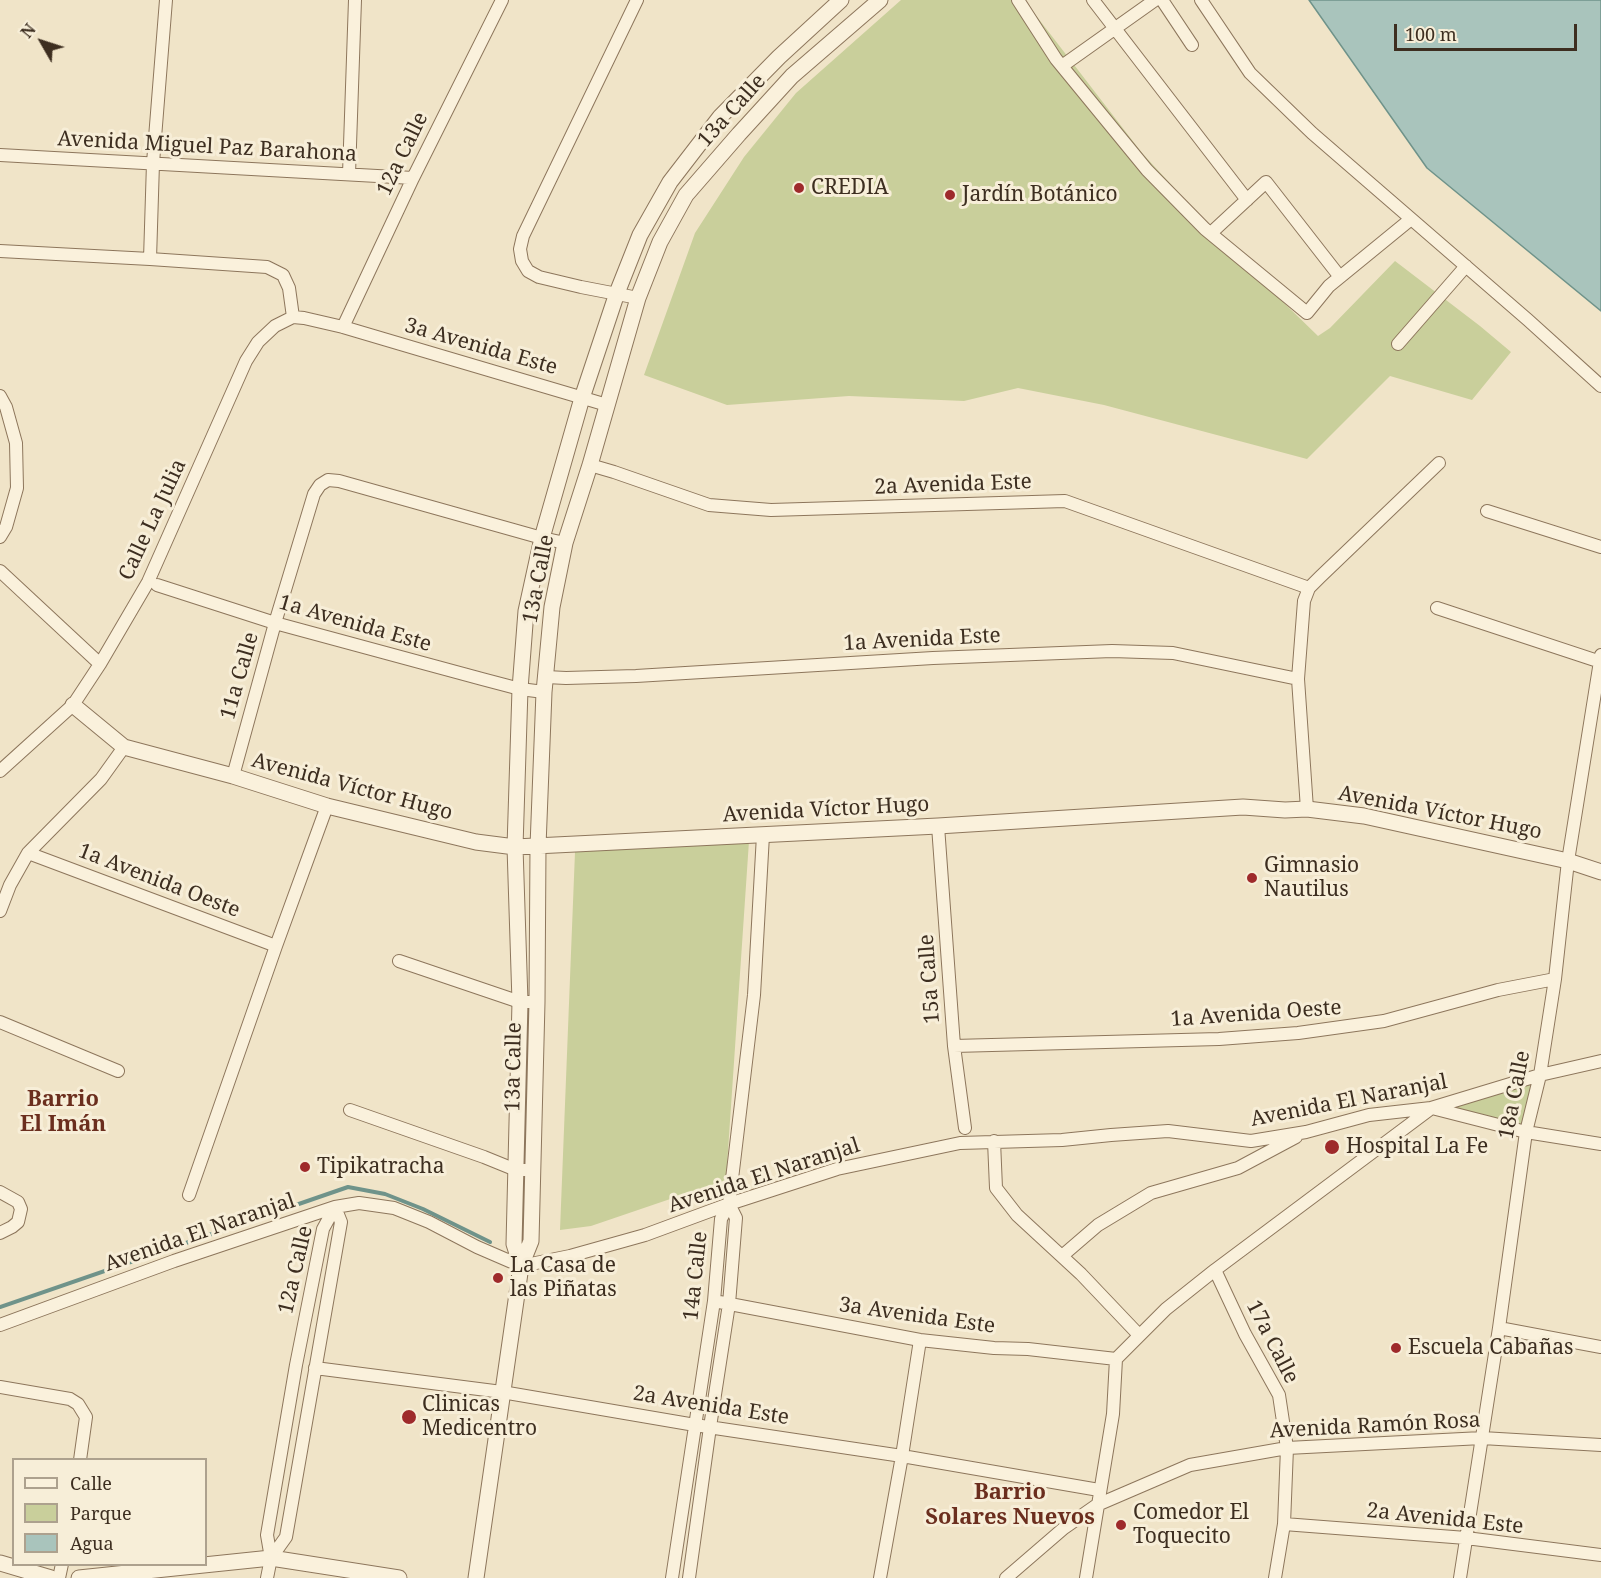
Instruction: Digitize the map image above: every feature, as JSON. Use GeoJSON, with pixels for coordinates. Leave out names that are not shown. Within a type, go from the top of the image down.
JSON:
{"type":"FeatureCollection","features":[{"type":"Feature","properties":{"kind":"street"},"geometry":{"type":"LineString","coordinates":[[150,259],[153,163],[166,0]]}},
{"type":"Feature","properties":{"kind":"street"},"geometry":{"type":"LineString","coordinates":[[349,174],[355,0]]}},
{"type":"Feature","properties":{"kind":"street","name":"12a Calle"},"geometry":{"type":"LineString","coordinates":[[343,327],[413,178],[502,0]]}},
{"type":"Feature","properties":{"kind":"street"},"geometry":{"type":"LineString","coordinates":[[637,0],[523,236],[520,249],[522,261],[528,270],[539,277],[638,298]]}},
{"type":"Feature","properties":{"kind":"street","name":"13a Calle"},"geometry":{"type":"LineString","coordinates":[[521,1266],[514,1244],[520,1002],[514,847],[520,689],[526,611],[542,538],[582,398],[616,293],[640,235],[670,182],[720,117],[779,57],[841,0]]}},
{"type":"Feature","properties":{"kind":"street","name":"13a Calle"},"geometry":{"type":"LineString","coordinates":[[476,1578],[521,1266],[531,1241],[538,846],[545,685],[552,607],[565,543],[638,298],[660,242],[686,195],[792,76],[880,0]]}},
{"type":"Feature","properties":{"kind":"street"},"geometry":{"type":"LineString","coordinates":[[1018,0],[1056,59],[1147,170],[1210,233],[1306,313],[1329,286],[1411,219]]}},
{"type":"Feature","properties":{"kind":"street"},"geometry":{"type":"LineString","coordinates":[[1093,0],[1247,200]]}},
{"type":"Feature","properties":{"kind":"street"},"geometry":{"type":"LineString","coordinates":[[1062,66],[1155,0]]}},
{"type":"Feature","properties":{"kind":"street"},"geometry":{"type":"LineString","coordinates":[[1162,0],[1192,45]]}},
{"type":"Feature","properties":{"kind":"street"},"geometry":{"type":"LineString","coordinates":[[1201,0],[1250,73],[1312,133],[1601,386]]}},
{"type":"Feature","properties":{"kind":"street"},"geometry":{"type":"LineString","coordinates":[[720,117],[739,134]]}},
{"type":"Feature","properties":{"kind":"street","name":"Avenida Miguel Paz Barahona"},"geometry":{"type":"LineString","coordinates":[[0,155],[413,178]]}},
{"type":"Feature","properties":{"kind":"street"},"geometry":{"type":"LineString","coordinates":[[1210,233],[1266,182],[1340,277]]}},
{"type":"Feature","properties":{"kind":"street"},"geometry":{"type":"LineString","coordinates":[[0,251],[267,267],[283,275],[288,288],[292,317],[343,327]]}},
{"type":"Feature","properties":{"kind":"street"},"geometry":{"type":"LineString","coordinates":[[1398,344],[1466,266]]}},
{"type":"Feature","properties":{"kind":"street","name":"Calle La Julia"},"geometry":{"type":"LineString","coordinates":[[0,771],[73,705],[100,664],[148,582],[246,361],[258,342],[275,326],[292,317]]}},
{"type":"Feature","properties":{"kind":"street","name":"3a Avenida Este"},"geometry":{"type":"LineString","coordinates":[[343,327],[607,405]]}},
{"type":"Feature","properties":{"kind":"street"},"geometry":{"type":"LineString","coordinates":[[0,396],[6,407],[16,443],[16,488],[6,527],[0,537]]}},
{"type":"Feature","properties":{"kind":"street"},"geometry":{"type":"LineString","coordinates":[[1307,809],[1298,679],[1304,601],[1309,588],[1439,463]]}},
{"type":"Feature","properties":{"kind":"street","name":"2a Avenida Este"},"geometry":{"type":"LineString","coordinates":[[590,465],[709,505],[760,509],[1065,501],[1309,588]]}},
{"type":"Feature","properties":{"kind":"street","name":"11a Calle"},"geometry":{"type":"LineString","coordinates":[[232,776],[314,494],[320,485],[328,480],[339,481],[542,538]]}},
{"type":"Feature","properties":{"kind":"street"},"geometry":{"type":"LineString","coordinates":[[1486,511],[1601,547]]}},
{"type":"Feature","properties":{"kind":"street"},"geometry":{"type":"LineString","coordinates":[[542,538],[565,543]]}},
{"type":"Feature","properties":{"kind":"street"},"geometry":{"type":"LineString","coordinates":[[0,571],[100,664]]}},
{"type":"Feature","properties":{"kind":"street","name":"1a Avenida Este"},"geometry":{"type":"LineString","coordinates":[[157,585],[275,623],[520,689],[545,685],[566,678],[1112,651],[1173,653],[1298,679]]}},
{"type":"Feature","properties":{"kind":"street"},"geometry":{"type":"LineString","coordinates":[[1437,608],[1601,659]]}},
{"type":"Feature","properties":{"kind":"street","name":"18a Calle"},"geometry":{"type":"LineString","coordinates":[[1460,1578],[1499,1328],[1526,1132],[1540,1075],[1555,979],[1568,861],[1601,659]]}},
{"type":"Feature","properties":{"kind":"street","name":"Avenida Víctor Hugo"},"geometry":{"type":"LineString","coordinates":[[73,705],[124,747],[232,776],[327,806],[476,842],[514,847],[938,826],[1243,807],[1307,809],[1364,816],[1568,861],[1601,872]]}},
{"type":"Feature","properties":{"kind":"street"},"geometry":{"type":"LineString","coordinates":[[0,911],[10,885],[28,852],[101,779],[124,747]]}},
{"type":"Feature","properties":{"kind":"street"},"geometry":{"type":"LineString","coordinates":[[189,1194],[327,806]]}},
{"type":"Feature","properties":{"kind":"street","name":"15a Calle"},"geometry":{"type":"LineString","coordinates":[[938,826],[954,1046],[965,1128]]}},
{"type":"Feature","properties":{"kind":"street","name":"14a Calle"},"geometry":{"type":"LineString","coordinates":[[672,1578],[714,1301],[721,1219],[729,1204],[754,994],[764,835]]}},
{"type":"Feature","properties":{"kind":"street","name":"1a Avenida Oeste"},"geometry":{"type":"LineString","coordinates":[[28,852],[276,946]]}},
{"type":"Feature","properties":{"kind":"street"},"geometry":{"type":"LineString","coordinates":[[399,961],[520,1002],[537,1002]]}},
{"type":"Feature","properties":{"kind":"street","name":"1a Avenida Oeste"},"geometry":{"type":"LineString","coordinates":[[954,1046],[1219,1039],[1298,1033],[1384,1021],[1498,990],[1555,979]]}},
{"type":"Feature","properties":{"kind":"street"},"geometry":{"type":"LineString","coordinates":[[0,1022],[118,1071]]}},
{"type":"Feature","properties":{"kind":"street","name":"Avenida El Naranjal"},"geometry":{"type":"LineString","coordinates":[[0,1325],[174,1261],[334,1207],[359,1203],[393,1208],[429,1222],[477,1247],[521,1266],[570,1256],[645,1235],[729,1204],[837,1169],[960,1143],[1062,1140],[1168,1131],[1251,1141],[1306,1132],[1369,1115],[1431,1108],[1540,1075],[1601,1061]]}},
{"type":"Feature","properties":{"kind":"street"},"geometry":{"type":"LineString","coordinates":[[1086,1578],[1113,1414],[1116,1359],[1166,1309],[1431,1108],[1526,1132],[1601,1144]]}},
{"type":"Feature","properties":{"kind":"street"},"geometry":{"type":"LineString","coordinates":[[350,1110],[516,1170],[532,1170]]}},
{"type":"Feature","properties":{"kind":"street"},"geometry":{"type":"LineString","coordinates":[[1062,1256],[1098,1225],[1151,1193],[1238,1168],[1306,1132]]}},
{"type":"Feature","properties":{"kind":"street"},"geometry":{"type":"LineString","coordinates":[[994,1141],[996,1188],[1017,1215],[1081,1274],[1139,1335]]}},
{"type":"Feature","properties":{"kind":"street"},"geometry":{"type":"LineString","coordinates":[[0,1192],[18,1202],[21,1209],[18,1222],[0,1233]]}},
{"type":"Feature","properties":{"kind":"street"},"geometry":{"type":"LineString","coordinates":[[689,1578],[729,1304],[736,1218],[729,1204]]}},
{"type":"Feature","properties":{"kind":"street","name":"12a Calle"},"geometry":{"type":"LineString","coordinates":[[270,1558],[286,1537],[340,1222],[334,1207]]}},
{"type":"Feature","properties":{"kind":"street","name":"12a Calle"},"geometry":{"type":"LineString","coordinates":[[267,1578],[270,1558],[267,1534],[296,1365],[323,1229],[334,1207]]}},
{"type":"Feature","properties":{"kind":"street","name":"17a Calle"},"geometry":{"type":"LineString","coordinates":[[1215,1270],[1245,1334],[1279,1395],[1287,1448],[1284,1524],[1275,1578]]}},
{"type":"Feature","properties":{"kind":"street","name":"3a Avenida Este"},"geometry":{"type":"LineString","coordinates":[[714,1301],[920,1340],[1116,1359]]}},
{"type":"Feature","properties":{"kind":"street"},"geometry":{"type":"LineString","coordinates":[[1499,1328],[1601,1347]]}},
{"type":"Feature","properties":{"kind":"street"},"geometry":{"type":"LineString","coordinates":[[880,1578],[920,1340]]}},
{"type":"Feature","properties":{"kind":"street","name":"2a Avenida Este"},"geometry":{"type":"LineString","coordinates":[[315,1368],[502,1392],[1099,1490]]}},
{"type":"Feature","properties":{"kind":"street"},"geometry":{"type":"LineString","coordinates":[[0,1387],[70,1399],[78,1404],[86,1417],[80,1458]]}},
{"type":"Feature","properties":{"kind":"street","name":"Avenida Ramón Rosa"},"geometry":{"type":"LineString","coordinates":[[1006,1578],[1064,1528],[1097,1505],[1190,1465],[1287,1448],[1482,1438],[1601,1445]]}},
{"type":"Feature","properties":{"kind":"street","name":"2a Avenida Este"},"geometry":{"type":"LineString","coordinates":[[1284,1524],[1466,1538],[1601,1556]]}},
{"type":"Feature","properties":{"kind":"street"},"geometry":{"type":"LineString","coordinates":[[207,1565],[270,1558],[399,1578]]}},
{"type":"Feature","properties":{"kind":"street"},"geometry":{"type":"LineString","coordinates":[[0,1563],[51,1578]]}},
{"type":"Feature","properties":{"kind":"street"},"geometry":{"type":"LineString","coordinates":[[80,1578],[194,1566]]}},
{"type":"Feature","properties":{"kind":"green space","name":"Jardín Botánico"},"geometry":{"type":"Polygon","coordinates":[[[901,0],[1024,0],[1142,153],[1246,266],[1318,336],[1330,328],[1395,261],[1511,352],[1472,400],[1390,376],[1307,459],[1104,405],[1018,388],[964,401],[849,396],[727,405],[644,375],[695,233],[744,157],[796,93],[901,0]]]}},
{"type":"Feature","properties":{"kind":"green space"},"geometry":{"type":"Polygon","coordinates":[[[749,841],[726,1180],[591,1226],[560,1230],[575,852],[749,841]]]}},
{"type":"Feature","properties":{"kind":"green space"},"geometry":{"type":"Polygon","coordinates":[[[1540,1075],[1526,1132],[1448,1108],[1540,1075]]]}},
{"type":"Feature","properties":{"kind":"water"},"geometry":{"type":"Polygon","coordinates":[[[1309,0],[1601,0],[1601,311],[1427,168],[1309,0]]]}},
{"type":"Feature","properties":{"kind":"waterway"},"geometry":{"type":"LineString","coordinates":[[0,1307],[348,1187],[385,1194],[423,1209],[490,1242]]}},
{"type":"Feature","properties":{"kind":"place","name":"CREDIA"},"geometry":{"type":"Point","coordinates":[799,188]}},
{"type":"Feature","properties":{"kind":"place","name":"Jardín Botánico"},"geometry":{"type":"Point","coordinates":[950,195]}},
{"type":"Feature","properties":{"kind":"place","name":"Gimnasio Nautilus"},"geometry":{"type":"Point","coordinates":[1252,878]}},
{"type":"Feature","properties":{"kind":"place","name":"Hospital La Fe"},"geometry":{"type":"Point","coordinates":[1332,1147]}},
{"type":"Feature","properties":{"kind":"place","name":"Tipikatracha"},"geometry":{"type":"Point","coordinates":[305,1167]}},
{"type":"Feature","properties":{"kind":"place","name":"La Casa de las Piñatas"},"geometry":{"type":"Point","coordinates":[498,1278]}},
{"type":"Feature","properties":{"kind":"place","name":"Escuela Cabañas"},"geometry":{"type":"Point","coordinates":[1396,1348]}},
{"type":"Feature","properties":{"kind":"place","name":"Clinicas Medicentro"},"geometry":{"type":"Point","coordinates":[409,1417]}},
{"type":"Feature","properties":{"kind":"place","name":"Comedor El Toquecito"},"geometry":{"type":"Point","coordinates":[1121,1525]}},
{"type":"Feature","properties":{"kind":"district","name":"Barrio El Imán"},"geometry":{"type":"Point","coordinates":[63,1112]}},
{"type":"Feature","properties":{"kind":"district","name":"Barrio Solares Nuevos"},"geometry":{"type":"Point","coordinates":[1010,1506]}}]}
